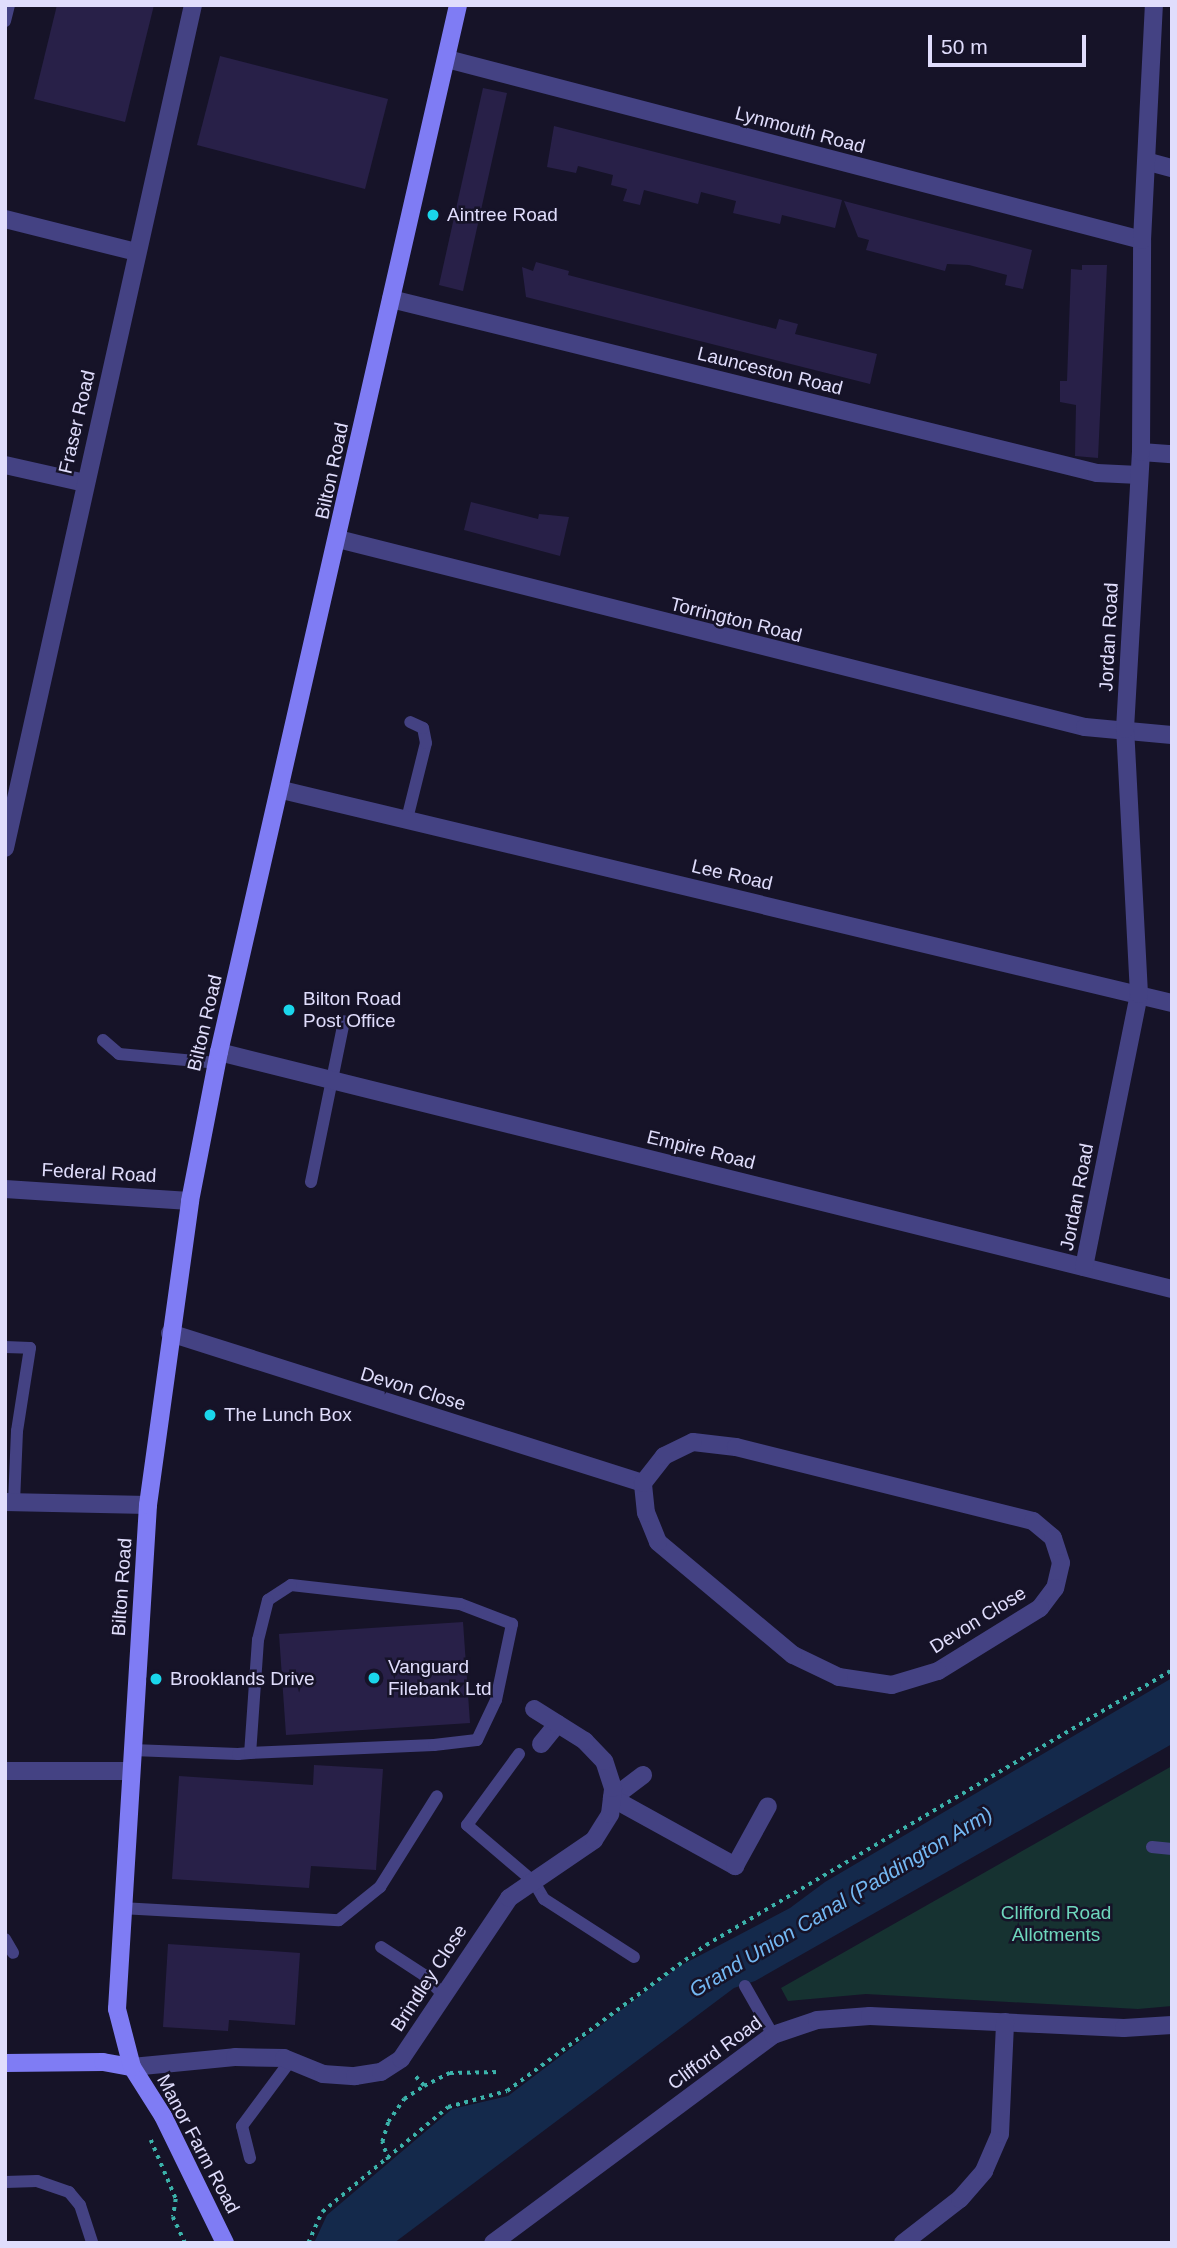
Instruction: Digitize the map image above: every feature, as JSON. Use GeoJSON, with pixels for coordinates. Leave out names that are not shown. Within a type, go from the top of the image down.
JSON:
{"type":"FeatureCollection","features":[{"type":"Feature","properties":{"kind":"street","name":"Fraser Road"},"geometry":{"type":"LineString","coordinates":[[5,848],[193,5]]}},
{"type":"Feature","properties":{"kind":"street","name":"Bilton Road"},"geometry":{"type":"LineString","coordinates":[[132,2067],[117,2009],[121,1908],[148,1505],[190,1201],[218,1058],[282,790],[458,5]]}},
{"type":"Feature","properties":{"kind":"street","name":"Jordan Road"},"geometry":{"type":"LineString","coordinates":[[1084,1267],[1139,994],[1125,729],[1141,452],[1142,240],[1149,162],[1154,5]]}},
{"type":"Feature","properties":{"kind":"street","name":"Lynmouth Road"},"geometry":{"type":"LineString","coordinates":[[447,59],[1142,240]]}},
{"type":"Feature","properties":{"kind":"street"},"geometry":{"type":"LineString","coordinates":[[1149,162],[1172,168]]}},
{"type":"Feature","properties":{"kind":"street"},"geometry":{"type":"LineString","coordinates":[[5,219],[136,252]]}},
{"type":"Feature","properties":{"kind":"street","name":"Launceston Road"},"geometry":{"type":"LineString","coordinates":[[391,299],[1097,473],[1139,475]]}},
{"type":"Feature","properties":{"kind":"street"},"geometry":{"type":"LineString","coordinates":[[1141,452],[1172,454]]}},
{"type":"Feature","properties":{"kind":"street"},"geometry":{"type":"LineString","coordinates":[[5,465],[85,484]]}},
{"type":"Feature","properties":{"kind":"street","name":"Torrington Road"},"geometry":{"type":"LineString","coordinates":[[338,539],[1059,721],[1172,735]]}},
{"type":"Feature","properties":{"kind":"street","name":"Lee Road"},"geometry":{"type":"LineString","coordinates":[[282,790],[1172,1003]]}},
{"type":"Feature","properties":{"kind":"street","name":"Empire Road"},"geometry":{"type":"LineString","coordinates":[[218,1058],[334,1080],[1172,1289]]}},
{"type":"Feature","properties":{"kind":"street","name":"Federal Road"},"geometry":{"type":"LineString","coordinates":[[5,1189],[190,1201]]}},
{"type":"Feature","properties":{"kind":"street","name":"Devon Close"},"geometry":{"type":"LineString","coordinates":[[170,1333],[643,1483]]}},
{"type":"Feature","properties":{"kind":"street","name":"Devon Close"},"geometry":{"type":"LineString","coordinates":[[693,1442],[736,1447],[1033,1521],[1053,1538],[1061,1563],[1055,1588],[1040,1608],[938,1671],[892,1685],[839,1677],[793,1655],[658,1542],[646,1513],[643,1483],[664,1456],[693,1442]]}},
{"type":"Feature","properties":{"kind":"street"},"geometry":{"type":"LineString","coordinates":[[10,1502],[148,1505]]}},
{"type":"Feature","properties":{"kind":"street"},"geometry":{"type":"LineString","coordinates":[[534,1709],[604,1761],[612,1798],[735,1866],[768,1805]]}},
{"type":"Feature","properties":{"kind":"street"},"geometry":{"type":"LineString","coordinates":[[541,1744],[557,1724]]}},
{"type":"Feature","properties":{"kind":"street"},"geometry":{"type":"LineString","coordinates":[[5,1771],[131,1770]]}},
{"type":"Feature","properties":{"kind":"street"},"geometry":{"type":"LineString","coordinates":[[612,1798],[643,1775]]}},
{"type":"Feature","properties":{"kind":"street","name":"Brindley Close"},"geometry":{"type":"LineString","coordinates":[[132,2067],[235,2057],[291,2060],[323,2074],[355,2076],[381,2072],[401,2059],[509,1898],[594,1840],[610,1814],[612,1798]]}},
{"type":"Feature","properties":{"kind":"street","name":"Clifford Road"},"geometry":{"type":"LineString","coordinates":[[493,2243],[773,2035],[817,2020],[870,2016],[1172,2025]]}},
{"type":"Feature","properties":{"kind":"street"},"geometry":{"type":"LineString","coordinates":[[902,2243],[960,2199],[984,2171],[1000,2134],[1005,2022]]}},
{"type":"Feature","properties":{"kind":"street","name":"Manor Farm Road"},"geometry":{"type":"LineString","coordinates":[[5,2063],[103,2062],[132,2067],[163,2116],[225,2243]]}},
{"type":"Feature","properties":{"kind":"lane"},"geometry":{"type":"LineString","coordinates":[[5,21],[9,5]]}},
{"type":"Feature","properties":{"kind":"lane"},"geometry":{"type":"LineString","coordinates":[[407,819],[426,743],[423,728],[410,722]]}},
{"type":"Feature","properties":{"kind":"lane"},"geometry":{"type":"LineString","coordinates":[[311,1182],[344,1021]]}},
{"type":"Feature","properties":{"kind":"lane"},"geometry":{"type":"LineString","coordinates":[[103,1040],[119,1054],[218,1058]]}},
{"type":"Feature","properties":{"kind":"lane"},"geometry":{"type":"LineString","coordinates":[[5,1347],[30,1348],[17,1431],[10,1502]]}},
{"type":"Feature","properties":{"kind":"lane"},"geometry":{"type":"LineString","coordinates":[[132,1750],[250,1753],[477,1740],[496,1700],[512,1624],[460,1604],[291,1585],[268,1600],[258,1640],[250,1753]]}},
{"type":"Feature","properties":{"kind":"lane"},"geometry":{"type":"LineString","coordinates":[[519,1754],[467,1825],[534,1882],[544,1899],[634,1957]]}},
{"type":"Feature","properties":{"kind":"lane"},"geometry":{"type":"LineString","coordinates":[[121,1908],[339,1920],[380,1887],[437,1796]]}},
{"type":"Feature","properties":{"kind":"lane"},"geometry":{"type":"LineString","coordinates":[[1152,1847],[1172,1849]]}},
{"type":"Feature","properties":{"kind":"lane"},"geometry":{"type":"LineString","coordinates":[[5,1939],[13,1953]]}},
{"type":"Feature","properties":{"kind":"lane"},"geometry":{"type":"LineString","coordinates":[[381,1947],[424,1975],[443,1995]]}},
{"type":"Feature","properties":{"kind":"lane"},"geometry":{"type":"LineString","coordinates":[[745,1986],[773,2035]]}},
{"type":"Feature","properties":{"kind":"lane"},"geometry":{"type":"LineString","coordinates":[[250,2158],[242,2126],[291,2060]]}},
{"type":"Feature","properties":{"kind":"lane"},"geometry":{"type":"LineString","coordinates":[[5,2182],[37,2181],[69,2192],[80,2205],[92,2243]]}},
{"type":"Feature","properties":{"kind":"path"},"geometry":{"type":"LineString","coordinates":[[308,2243],[322,2212],[388,2160],[448,2107],[507,2091],[653,1979],[706,1945],[1172,1670]]}},
{"type":"Feature","properties":{"kind":"path"},"geometry":{"type":"LineString","coordinates":[[401,2059],[424,2086]]}},
{"type":"Feature","properties":{"kind":"path"},"geometry":{"type":"LineString","coordinates":[[388,2160],[382,2142],[388,2122],[404,2099],[450,2073],[500,2072]]}},
{"type":"Feature","properties":{"kind":"path"},"geometry":{"type":"LineString","coordinates":[[149,2136],[176,2199],[173,2217],[185,2243]]}},
{"type":"Feature","properties":{"kind":"green space","name":"Clifford Road Allotments"},"geometry":{"type":"Polygon","coordinates":[[[1172,1766],[1172,2006],[1138,2009],[866,1994],[788,2001],[781,1988],[1172,1766]]]}},
{"type":"Feature","properties":{"kind":"water","name":"Grand Union Canal (Paddington Arm)"},"geometry":{"type":"Polygon","coordinates":[[[1172,1678],[1172,1744],[755,1981],[734,1988],[394,2243],[314,2243],[327,2215],[452,2109],[508,2096],[678,1967],[790,1908],[825,1882],[1172,1678]]]}},
{"type":"Feature","properties":{"kind":"building"},"geometry":{"type":"Polygon","coordinates":[[[57,5],[154,5],[125,122],[34,99],[57,5]]]}},
{"type":"Feature","properties":{"kind":"building"},"geometry":{"type":"Polygon","coordinates":[[[220,56],[388,99],[365,189],[197,145],[220,56]]]}},
{"type":"Feature","properties":{"kind":"building"},"geometry":{"type":"Polygon","coordinates":[[[483,88],[507,93],[463,291],[439,285],[483,88]]]}},
{"type":"Feature","properties":{"kind":"building"},"geometry":{"type":"Polygon","coordinates":[[[554,126],[842,200],[835,228],[782,215],[780,224],[733,213],[736,201],[701,192],[698,204],[644,190],[640,205],[623,201],[627,189],[611,185],[613,175],[578,166],[576,173],[547,167],[554,126]]]}},
{"type":"Feature","properties":{"kind":"building"},"geometry":{"type":"Polygon","coordinates":[[[844,201],[1032,250],[1023,289],[1005,285],[1007,275],[969,265],[947,264],[945,271],[866,250],[869,240],[858,237],[844,201]]]}},
{"type":"Feature","properties":{"kind":"building"},"geometry":{"type":"Polygon","coordinates":[[[536,262],[569,271],[568,275],[776,329],[779,319],[798,324],[795,334],[877,354],[870,384],[526,297],[522,267],[533,271],[536,262]]]}},
{"type":"Feature","properties":{"kind":"building"},"geometry":{"type":"Polygon","coordinates":[[[1082,265],[1107,265],[1098,458],[1075,456],[1076,405],[1060,402],[1060,381],[1067,381],[1071,269],[1082,270],[1082,265]]]}},
{"type":"Feature","properties":{"kind":"building"},"geometry":{"type":"Polygon","coordinates":[[[471,502],[538,519],[539,514],[569,517],[560,556],[464,530],[471,502]]]}},
{"type":"Feature","properties":{"kind":"building","name":"Vanguard Filebank Ltd"},"geometry":{"type":"Polygon","coordinates":[[[463,1622],[470,1723],[286,1735],[279,1634],[463,1622]]]}},
{"type":"Feature","properties":{"kind":"building"},"geometry":{"type":"Polygon","coordinates":[[[314,1765],[383,1769],[376,1870],[311,1866],[309,1888],[172,1879],[179,1776],[313,1785],[314,1765]]]}},
{"type":"Feature","properties":{"kind":"building"},"geometry":{"type":"Polygon","coordinates":[[[168,1944],[300,1953],[295,2025],[229,2020],[228,2031],[163,2027],[168,1944]]]}},
{"type":"Feature","properties":{"kind":"place","name":"Aintree Road"},"geometry":{"type":"Point","coordinates":[433,215]}},
{"type":"Feature","properties":{"kind":"place","name":"Bilton Road Post Office"},"geometry":{"type":"Point","coordinates":[289,1010]}},
{"type":"Feature","properties":{"kind":"place","name":"The Lunch Box"},"geometry":{"type":"Point","coordinates":[210,1415]}},
{"type":"Feature","properties":{"kind":"place","name":"Vanguard Filebank Ltd"},"geometry":{"type":"Point","coordinates":[374,1678]}},
{"type":"Feature","properties":{"kind":"place","name":"Brooklands Drive"},"geometry":{"type":"Point","coordinates":[156,1679]}}]}
